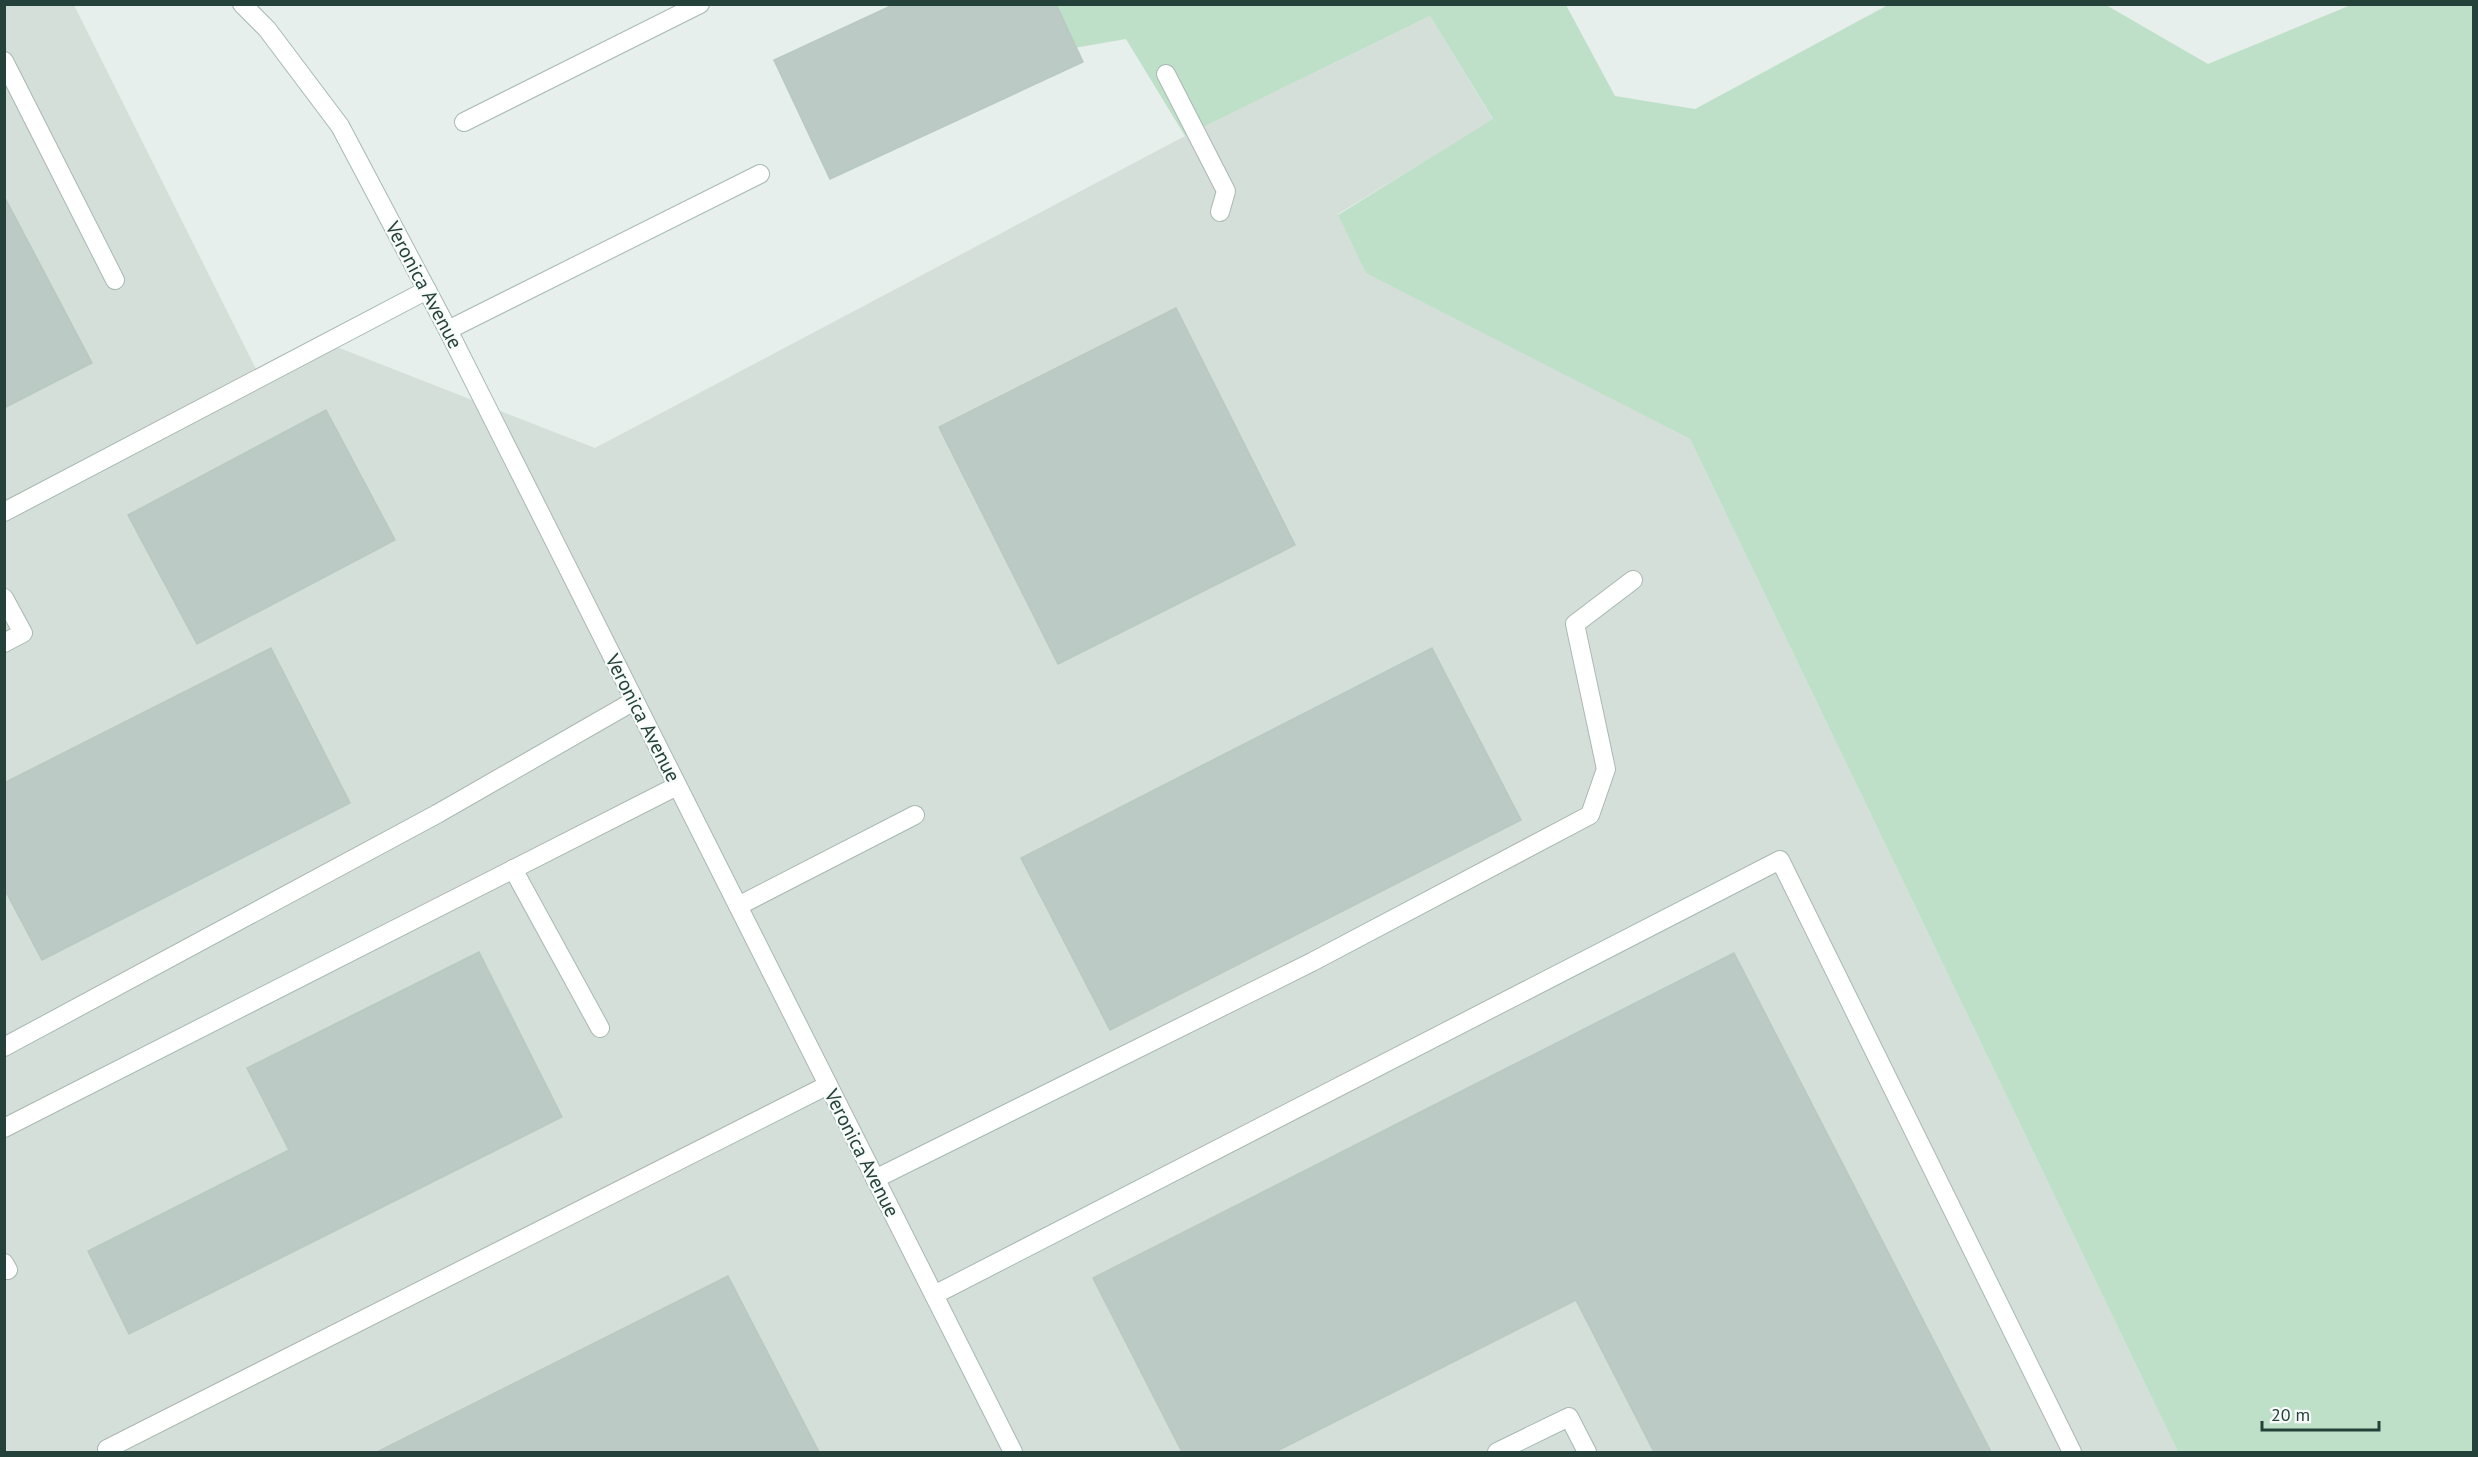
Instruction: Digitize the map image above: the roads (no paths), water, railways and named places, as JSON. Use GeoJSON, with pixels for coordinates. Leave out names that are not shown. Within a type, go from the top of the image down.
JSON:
{"type":"FeatureCollection","features":[{"type":"Feature","properties":{"kind":"street","name":"Veronica Avenue"},"geometry":{"type":"LineString","coordinates":[[242,4],[267,29],[340,126],[448,330],[1013,1452]]}},
{"type":"Feature","properties":{"kind":"street"},"geometry":{"type":"LineString","coordinates":[[464,122],[700,4]]}},
{"type":"Feature","properties":{"kind":"street"},"geometry":{"type":"LineString","coordinates":[[4,61],[115,280]]}},
{"type":"Feature","properties":{"kind":"street"},"geometry":{"type":"LineString","coordinates":[[1166,74],[1226,191],[1220,212]]}},
{"type":"Feature","properties":{"kind":"street"},"geometry":{"type":"LineString","coordinates":[[448,330],[760,174]]}},
{"type":"Feature","properties":{"kind":"street"},"geometry":{"type":"LineString","coordinates":[[4,512],[427,290]]}},
{"type":"Feature","properties":{"kind":"street"},"geometry":{"type":"LineString","coordinates":[[875,1179],[1312,962],[1590,814],[1606,770],[1575,624],[1633,580]]}},
{"type":"Feature","properties":{"kind":"street"},"geometry":{"type":"LineString","coordinates":[[4,598],[23,633],[4,643]]}},
{"type":"Feature","properties":{"kind":"street"},"geometry":{"type":"LineString","coordinates":[[4,1047],[437,814],[634,701]]}},
{"type":"Feature","properties":{"kind":"street"},"geometry":{"type":"LineString","coordinates":[[4,1128],[677,786]]}},
{"type":"Feature","properties":{"kind":"street"},"geometry":{"type":"LineString","coordinates":[[738,906],[915,815]]}},
{"type":"Feature","properties":{"kind":"street"},"geometry":{"type":"LineString","coordinates":[[934,1295],[1780,860],[2072,1452]]}},
{"type":"Feature","properties":{"kind":"street"},"geometry":{"type":"LineString","coordinates":[[513,869],[600,1028]]}},
{"type":"Feature","properties":{"kind":"street"},"geometry":{"type":"LineString","coordinates":[[107,1449],[828,1085]]}},
{"type":"Feature","properties":{"kind":"street"},"geometry":{"type":"LineString","coordinates":[[1497,1452],[1569,1417],[1587,1452]]}}]}
